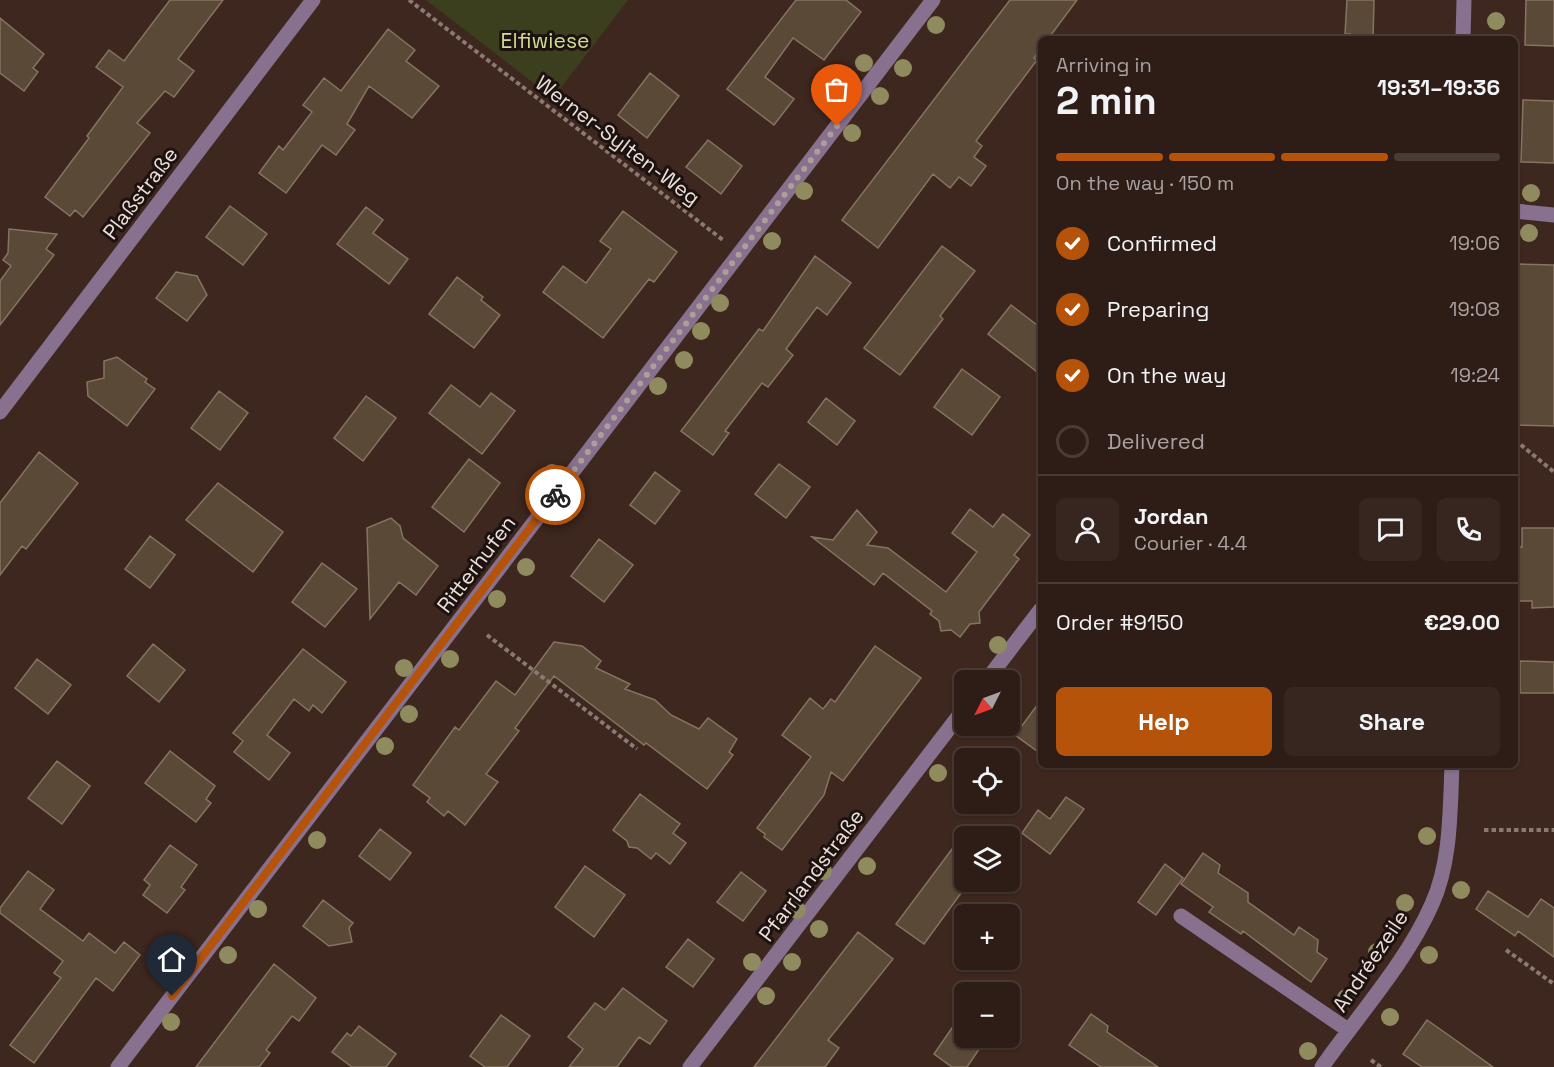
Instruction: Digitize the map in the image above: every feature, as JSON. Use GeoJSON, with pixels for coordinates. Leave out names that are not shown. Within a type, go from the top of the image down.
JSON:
{"type":"FeatureCollection","features":[{"type":"Feature","properties":{"kind":"street","name":"Plaßstraße"},"geometry":{"type":"LineString","coordinates":[[0,412],[313,0]]}},
{"type":"Feature","properties":{"kind":"street","name":"Ritterhufen"},"geometry":{"type":"LineString","coordinates":[[118,1067],[933,0]]}},
{"type":"Feature","properties":{"kind":"street"},"geometry":{"type":"LineString","coordinates":[[1463,36],[1464,0]]}},
{"type":"Feature","properties":{"kind":"street"},"geometry":{"type":"LineString","coordinates":[[1518,211],[1554,215]]}},
{"type":"Feature","properties":{"kind":"street"},"geometry":{"type":"LineString","coordinates":[[994,670],[1038,613]]}},
{"type":"Feature","properties":{"kind":"street","name":"Pfarrlandstraße"},"geometry":{"type":"LineString","coordinates":[[690,1067],[954,722]]}},
{"type":"Feature","properties":{"kind":"street","name":"Andréezeile"},"geometry":{"type":"LineString","coordinates":[[1322,1067],[1407,949],[1432,903],[1449,830],[1452,768]]}},
{"type":"Feature","properties":{"kind":"street"},"geometry":{"type":"LineString","coordinates":[[1180,916],[1348,1030]]}},
{"type":"Feature","properties":{"kind":"path","name":"Werner-Sylten-Weg"},"geometry":{"type":"LineString","coordinates":[[410,0],[723,240]]}},
{"type":"Feature","properties":{"kind":"path"},"geometry":{"type":"LineString","coordinates":[[1518,442],[1554,472]]}},
{"type":"Feature","properties":{"kind":"path"},"geometry":{"type":"LineString","coordinates":[[487,634],[637,749]]}},
{"type":"Feature","properties":{"kind":"path"},"geometry":{"type":"LineString","coordinates":[[1484,830],[1554,830]]}},
{"type":"Feature","properties":{"kind":"path"},"geometry":{"type":"LineString","coordinates":[[1506,950],[1554,984]]}},
{"type":"Feature","properties":{"kind":"path"},"geometry":{"type":"LineString","coordinates":[[1371,1060],[1381,1067]]}},
{"type":"Feature","properties":{"kind":"green space","name":"Elfiwiese"},"geometry":{"type":"Polygon","coordinates":[[[426,0],[628,0],[553,98],[426,0]]]}},
{"type":"Feature","properties":{"kind":"building"},"geometry":{"type":"Polygon","coordinates":[[[170,0],[223,0],[178,59],[194,71],[174,97],[165,91],[137,123],[150,133],[83,217],[75,210],[70,216],[45,197],[123,87],[96,67],[109,50],[124,61],[170,0]]]}},
{"type":"Feature","properties":{"kind":"building"},"geometry":{"type":"Polygon","coordinates":[[[796,0],[846,0],[861,12],[824,60],[793,38],[765,77],[794,99],[774,125],[727,89],[796,0]]]}},
{"type":"Feature","properties":{"kind":"building"},"geometry":{"type":"Polygon","coordinates":[[[1010,0],[1077,0],[1050,36],[1038,36],[1038,52],[1034,58],[1037,60],[976,141],[982,146],[974,157],[986,166],[971,186],[959,177],[950,188],[933,174],[878,248],[842,220],[1010,0]]]}},
{"type":"Feature","properties":{"kind":"building"},"geometry":{"type":"Polygon","coordinates":[[[1347,0],[1374,0],[1373,36],[1345,34],[1347,0]]]}},
{"type":"Feature","properties":{"kind":"building"},"geometry":{"type":"Polygon","coordinates":[[[1526,0],[1554,0],[1554,46],[1525,45],[1526,0]]]}},
{"type":"Feature","properties":{"kind":"building"},"geometry":{"type":"Polygon","coordinates":[[[0,18],[44,54],[33,68],[38,72],[24,91],[0,73],[0,18]]]}},
{"type":"Feature","properties":{"kind":"building"},"geometry":{"type":"Polygon","coordinates":[[[388,29],[415,50],[406,61],[439,86],[412,118],[369,86],[347,124],[355,130],[336,155],[322,145],[286,193],[259,173],[279,146],[283,150],[312,112],[303,105],[324,78],[341,91],[388,29]]]}},
{"type":"Feature","properties":{"kind":"building"},"geometry":{"type":"Polygon","coordinates":[[[650,73],[679,96],[647,138],[618,115],[650,73]]]}},
{"type":"Feature","properties":{"kind":"building"},"geometry":{"type":"Polygon","coordinates":[[[1523,100],[1554,101],[1554,163],[1521,162],[1523,100]]]}},
{"type":"Feature","properties":{"kind":"building"},"geometry":{"type":"Polygon","coordinates":[[[708,140],[742,166],[721,194],[686,167],[708,140]]]}},
{"type":"Feature","properties":{"kind":"building"},"geometry":{"type":"Polygon","coordinates":[[[230,206],[267,234],[243,265],[206,237],[230,206]]]}},
{"type":"Feature","properties":{"kind":"building"},"geometry":{"type":"Polygon","coordinates":[[[366,207],[383,220],[373,233],[408,259],[389,284],[337,244],[366,207]]]}},
{"type":"Feature","properties":{"kind":"building"},"geometry":{"type":"Polygon","coordinates":[[[623,211],[677,252],[654,282],[649,279],[603,338],[543,292],[563,266],[586,283],[611,249],[600,241],[623,211]]]}},
{"type":"Feature","properties":{"kind":"building"},"geometry":{"type":"Polygon","coordinates":[[[9,229],[57,234],[46,249],[54,255],[0,325],[0,281],[11,266],[3,260],[8,253],[9,229]]]}},
{"type":"Feature","properties":{"kind":"building"},"geometry":{"type":"Polygon","coordinates":[[[942,246],[975,271],[940,316],[943,319],[900,375],[864,348],[942,246]]]}},
{"type":"Feature","properties":{"kind":"building"},"geometry":{"type":"Polygon","coordinates":[[[815,256],[851,283],[827,315],[817,307],[786,349],[793,355],[768,387],[762,383],[725,431],[729,433],[713,455],[681,431],[759,329],[763,331],[815,256]]]}},
{"type":"Feature","properties":{"kind":"building"},"geometry":{"type":"Polygon","coordinates":[[[1518,264],[1554,265],[1554,426],[1518,425],[1518,264]]]}},
{"type":"Feature","properties":{"kind":"building"},"geometry":{"type":"Polygon","coordinates":[[[176,272],[197,276],[207,295],[187,321],[156,298],[176,272]]]}},
{"type":"Feature","properties":{"kind":"building"},"geometry":{"type":"Polygon","coordinates":[[[457,277],[483,297],[481,300],[500,315],[474,348],[429,314],[457,277]]]}},
{"type":"Feature","properties":{"kind":"building"},"geometry":{"type":"Polygon","coordinates":[[[1011,305],[1038,326],[1038,373],[988,334],[1011,305]]]}},
{"type":"Feature","properties":{"kind":"building"},"geometry":{"type":"Polygon","coordinates":[[[117,357],[147,379],[145,382],[155,389],[127,426],[88,396],[87,382],[104,378],[104,361],[117,357]]]}},
{"type":"Feature","properties":{"kind":"building"},"geometry":{"type":"Polygon","coordinates":[[[962,369],[1000,397],[972,435],[934,407],[962,369]]]}},
{"type":"Feature","properties":{"kind":"building"},"geometry":{"type":"Polygon","coordinates":[[[451,385],[480,407],[491,393],[515,411],[482,454],[429,413],[451,385]]]}},
{"type":"Feature","properties":{"kind":"building"},"geometry":{"type":"Polygon","coordinates":[[[219,391],[248,413],[220,450],[191,428],[219,391]]]}},
{"type":"Feature","properties":{"kind":"building"},"geometry":{"type":"Polygon","coordinates":[[[366,396],[396,418],[363,461],[334,438],[366,396]]]}},
{"type":"Feature","properties":{"kind":"building"},"geometry":{"type":"Polygon","coordinates":[[[826,398],[855,421],[837,445],[808,422],[826,398]]]}},
{"type":"Feature","properties":{"kind":"building"},"geometry":{"type":"Polygon","coordinates":[[[39,452],[78,483],[26,549],[22,546],[0,575],[0,503],[39,452]]]}},
{"type":"Feature","properties":{"kind":"building"},"geometry":{"type":"Polygon","coordinates":[[[469,459],[500,483],[464,532],[432,507],[469,459]]]}},
{"type":"Feature","properties":{"kind":"building"},"geometry":{"type":"Polygon","coordinates":[[[779,464],[810,487],[786,518],[755,494],[779,464]]]}},
{"type":"Feature","properties":{"kind":"building"},"geometry":{"type":"Polygon","coordinates":[[[655,472],[680,491],[655,524],[630,505],[655,472]]]}},
{"type":"Feature","properties":{"kind":"building"},"geometry":{"type":"Polygon","coordinates":[[[218,483],[283,532],[253,572],[186,520],[218,483]]]}},
{"type":"Feature","properties":{"kind":"building"},"geometry":{"type":"Polygon","coordinates":[[[970,509],[993,527],[1003,514],[1030,535],[1014,555],[1019,559],[979,612],[980,623],[970,624],[960,637],[951,630],[941,631],[939,621],[930,614],[932,611],[883,573],[874,585],[812,537],[833,540],[857,510],[877,532],[867,545],[888,548],[946,592],[977,552],[952,533],[970,509]]]}},
{"type":"Feature","properties":{"kind":"building"},"geometry":{"type":"Polygon","coordinates":[[[391,518],[400,526],[403,538],[438,566],[416,595],[399,582],[370,619],[367,528],[391,518]]]}},
{"type":"Feature","properties":{"kind":"building"},"geometry":{"type":"Polygon","coordinates":[[[1522,528],[1554,528],[1554,607],[1532,608],[1532,601],[1518,601],[1518,547],[1522,547],[1522,528]]]}},
{"type":"Feature","properties":{"kind":"building"},"geometry":{"type":"Polygon","coordinates":[[[150,536],[175,555],[150,588],[125,569],[150,536]]]}},
{"type":"Feature","properties":{"kind":"building"},"geometry":{"type":"Polygon","coordinates":[[[599,539],[633,565],[604,602],[571,576],[599,539]]]}},
{"type":"Feature","properties":{"kind":"building"},"geometry":{"type":"Polygon","coordinates":[[[322,563],[357,589],[325,627],[292,602],[322,563]]]}},
{"type":"Feature","properties":{"kind":"building"},"geometry":{"type":"Polygon","coordinates":[[[554,642],[582,646],[601,661],[596,668],[630,684],[625,689],[655,700],[671,715],[699,729],[708,718],[737,739],[729,752],[733,755],[707,789],[646,743],[644,745],[554,676],[515,728],[519,731],[486,774],[498,782],[465,825],[448,811],[444,816],[427,802],[430,798],[413,785],[455,727],[459,730],[496,681],[515,695],[554,642]]]}},
{"type":"Feature","properties":{"kind":"building"},"geometry":{"type":"Polygon","coordinates":[[[153,644],[185,670],[159,702],[127,676],[153,644]]]}},
{"type":"Feature","properties":{"kind":"building"},"geometry":{"type":"Polygon","coordinates":[[[875,646],[921,678],[843,781],[831,772],[824,795],[782,850],[764,837],[765,834],[757,828],[811,757],[782,735],[810,698],[823,709],[831,699],[835,702],[875,646]]]}},
{"type":"Feature","properties":{"kind":"building"},"geometry":{"type":"Polygon","coordinates":[[[303,649],[346,682],[322,713],[313,705],[309,711],[294,699],[267,735],[290,753],[269,780],[234,752],[243,741],[233,733],[303,649]]]}},
{"type":"Feature","properties":{"kind":"building"},"geometry":{"type":"Polygon","coordinates":[[[37,659],[71,685],[48,714],[15,688],[37,659]]]}},
{"type":"Feature","properties":{"kind":"building"},"geometry":{"type":"Polygon","coordinates":[[[1520,661],[1554,662],[1554,693],[1520,693],[1520,661]]]}},
{"type":"Feature","properties":{"kind":"building"},"geometry":{"type":"Polygon","coordinates":[[[1038,704],[1038,752],[1016,736],[1020,736],[1020,728],[1038,704]]]}},
{"type":"Feature","properties":{"kind":"building"},"geometry":{"type":"Polygon","coordinates":[[[170,751],[215,786],[206,799],[211,803],[196,822],[145,783],[170,751]]]}},
{"type":"Feature","properties":{"kind":"building"},"geometry":{"type":"Polygon","coordinates":[[[57,761],[90,786],[62,824],[28,798],[57,761]]]}},
{"type":"Feature","properties":{"kind":"building"},"geometry":{"type":"Polygon","coordinates":[[[640,794],[680,824],[673,833],[686,843],[670,864],[656,853],[651,859],[637,848],[629,847],[627,841],[613,830],[640,794]]]}},
{"type":"Feature","properties":{"kind":"building"},"geometry":{"type":"Polygon","coordinates":[[[1066,797],[1084,809],[1050,854],[1022,833],[1038,810],[1050,819],[1066,797]]]}},
{"type":"Feature","properties":{"kind":"building"},"geometry":{"type":"Polygon","coordinates":[[[380,829],[411,853],[390,880],[359,856],[380,829]]]}},
{"type":"Feature","properties":{"kind":"building"},"geometry":{"type":"Polygon","coordinates":[[[170,845],[197,865],[181,887],[185,890],[167,913],[143,895],[150,885],[144,880],[170,845]]]}},
{"type":"Feature","properties":{"kind":"building"},"geometry":{"type":"Polygon","coordinates":[[[954,846],[954,892],[962,892],[924,944],[896,924],[954,846]]]}},
{"type":"Feature","properties":{"kind":"building"},"geometry":{"type":"Polygon","coordinates":[[[1203,853],[1220,865],[1218,873],[1248,893],[1248,902],[1294,935],[1299,927],[1318,940],[1317,952],[1327,959],[1311,982],[1243,931],[1241,934],[1209,912],[1213,907],[1181,884],[1203,853]]]}},
{"type":"Feature","properties":{"kind":"building"},"geometry":{"type":"Polygon","coordinates":[[[1165,864],[1183,878],[1156,915],[1138,902],[1165,864]]]}},
{"type":"Feature","properties":{"kind":"building"},"geometry":{"type":"Polygon","coordinates":[[[585,866],[625,895],[594,937],[555,907],[585,866]]]}},
{"type":"Feature","properties":{"kind":"building"},"geometry":{"type":"Polygon","coordinates":[[[28,871],[54,890],[40,909],[83,941],[89,933],[115,953],[124,942],[140,955],[113,991],[96,978],[34,1063],[10,1045],[61,978],[54,973],[63,961],[0,913],[0,908],[28,871]]]}},
{"type":"Feature","properties":{"kind":"building"},"geometry":{"type":"Polygon","coordinates":[[[741,872],[766,891],[743,921],[717,902],[741,872]]]}},
{"type":"Feature","properties":{"kind":"building"},"geometry":{"type":"Polygon","coordinates":[[[1488,891],[1528,917],[1541,899],[1554,908],[1554,957],[1518,931],[1515,936],[1476,909],[1488,891]]]}},
{"type":"Feature","properties":{"kind":"building"},"geometry":{"type":"Polygon","coordinates":[[[323,900],[353,923],[349,928],[352,942],[329,946],[303,926],[323,900]]]}},
{"type":"Feature","properties":{"kind":"building"},"geometry":{"type":"Polygon","coordinates":[[[858,932],[893,959],[828,1040],[839,1048],[825,1067],[754,1067],[858,932]]]}},
{"type":"Feature","properties":{"kind":"building"},"geometry":{"type":"Polygon","coordinates":[[[688,939],[714,959],[693,987],[666,967],[688,939]]]}},
{"type":"Feature","properties":{"kind":"building"},"geometry":{"type":"Polygon","coordinates":[[[274,964],[316,998],[299,1021],[292,1016],[266,1050],[270,1053],[259,1067],[196,1067],[274,964]]]}},
{"type":"Feature","properties":{"kind":"building"},"geometry":{"type":"Polygon","coordinates":[[[623,988],[667,1021],[650,1044],[639,1037],[617,1067],[569,1067],[583,1049],[568,1037],[595,1003],[605,1010],[623,988]]]}},
{"type":"Feature","properties":{"kind":"building"},"geometry":{"type":"Polygon","coordinates":[[[1091,1014],[1108,1026],[1107,1032],[1158,1067],[1101,1067],[1069,1045],[1091,1014]]]}},
{"type":"Feature","properties":{"kind":"building"},"geometry":{"type":"Polygon","coordinates":[[[501,1015],[530,1036],[507,1067],[485,1067],[470,1056],[501,1015]]]}},
{"type":"Feature","properties":{"kind":"building"},"geometry":{"type":"Polygon","coordinates":[[[1427,1020],[1493,1067],[1422,1067],[1403,1054],[1427,1020]]]}},
{"type":"Feature","properties":{"kind":"building"},"geometry":{"type":"Polygon","coordinates":[[[954,1025],[954,1048],[980,1048],[967,1067],[952,1067],[934,1054],[954,1025]]]}},
{"type":"Feature","properties":{"kind":"building"},"geometry":{"type":"Polygon","coordinates":[[[359,1026],[396,1054],[386,1067],[352,1067],[332,1052],[347,1033],[351,1036],[359,1026]]]}},
{"type":"Feature","properties":{"kind":"way so far"},"geometry":{"type":"LineString","coordinates":[[555,495],[837,126]]}},
{"type":"Feature","properties":{"kind":"route"},"geometry":{"type":"LineString","coordinates":[[172,996],[555,495]]}}]}
